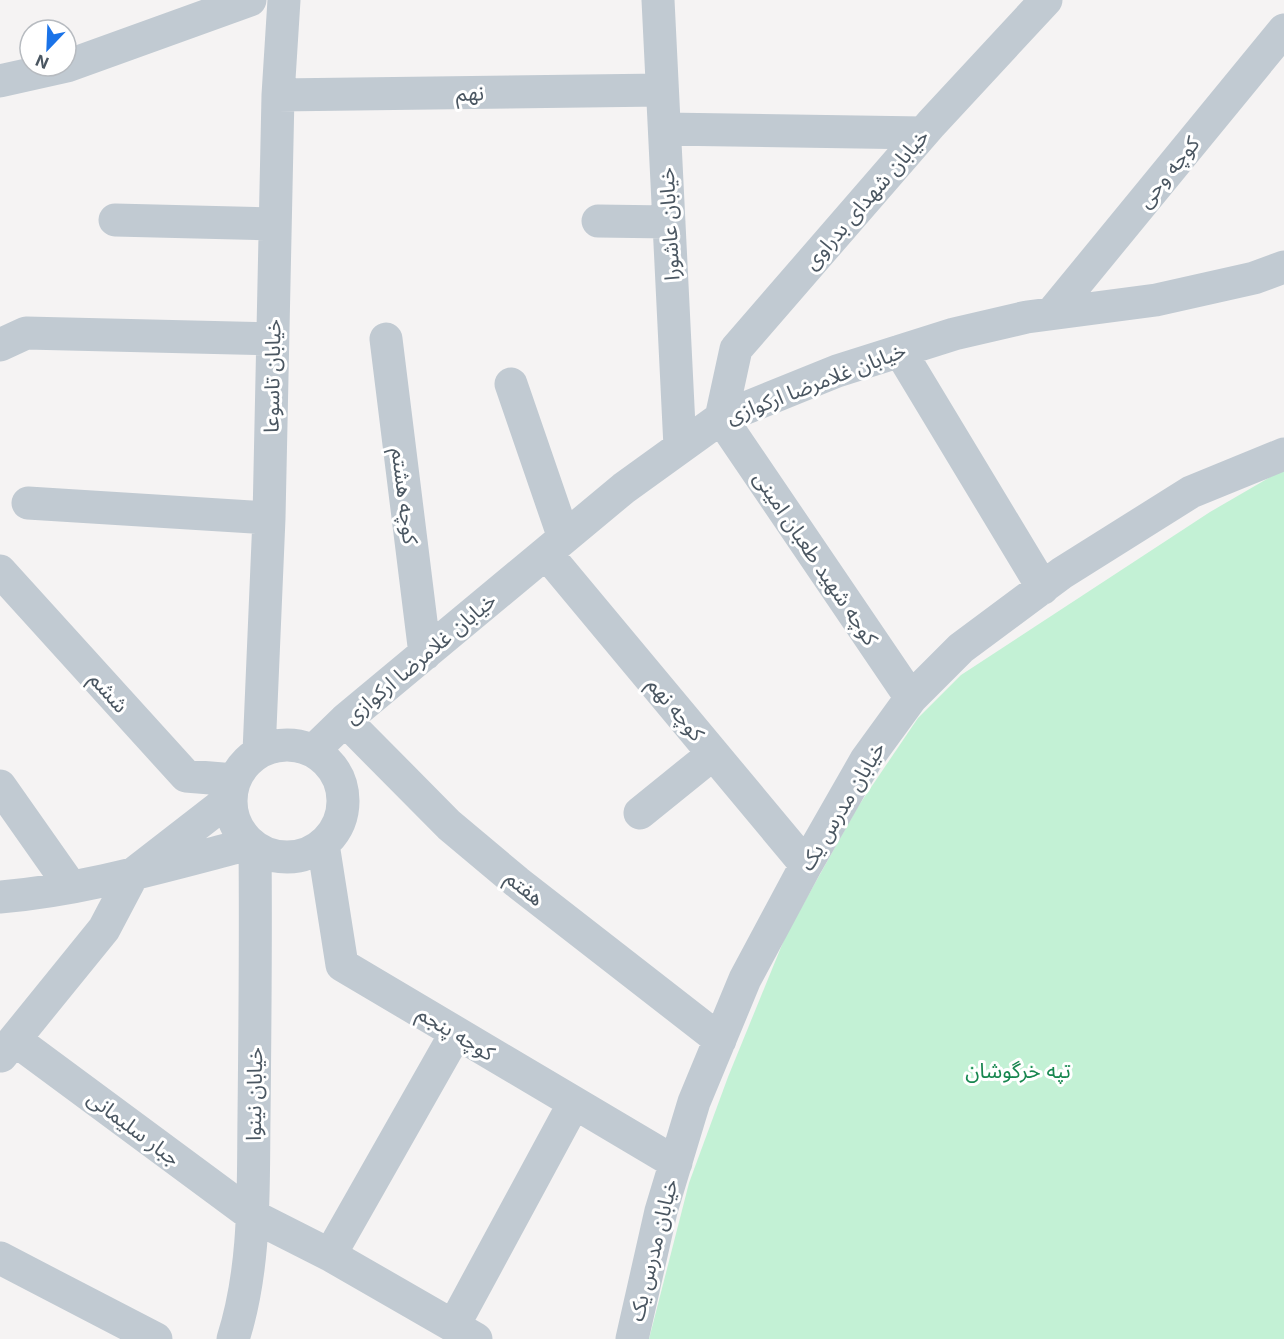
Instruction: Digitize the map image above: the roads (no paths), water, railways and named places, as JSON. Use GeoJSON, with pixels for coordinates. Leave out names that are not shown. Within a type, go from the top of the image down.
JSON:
{"type":"FeatureCollection","features":[{"type":"Feature","properties":{"kind":"street"},"geometry":{"type":"LineString","coordinates":[[0,81],[67,66],[250,0]]}},
{"type":"Feature","properties":{"kind":"street","name":"خیابان تاسوعا"},"geometry":{"type":"LineString","coordinates":[[259,752],[269,518],[278,95],[284,0]]}},
{"type":"Feature","properties":{"kind":"street","name":"خیابان عاشورا"},"geometry":{"type":"LineString","coordinates":[[658,0],[680,447]]}},
{"type":"Feature","properties":{"kind":"street","name":"خیابان شهدای بدراوی"},"geometry":{"type":"LineString","coordinates":[[721,418],[736,349],[923,133],[1046,0]]}},
{"type":"Feature","properties":{"kind":"street","name":"کوچه وحی"},"geometry":{"type":"LineString","coordinates":[[1052,314],[1284,30]]}},
{"type":"Feature","properties":{"kind":"street","name":"نهم"},"geometry":{"type":"LineString","coordinates":[[278,95],[663,90]]}},
{"type":"Feature","properties":{"kind":"street"},"geometry":{"type":"LineString","coordinates":[[665,129],[923,133]]}},
{"type":"Feature","properties":{"kind":"street"},"geometry":{"type":"LineString","coordinates":[[115,220],[275,224]]}},
{"type":"Feature","properties":{"kind":"street"},"geometry":{"type":"LineString","coordinates":[[598,221],[669,222]]}},
{"type":"Feature","properties":{"kind":"street","name":"خیابان غلامرضا ارکوازی"},"geometry":{"type":"LineString","coordinates":[[313,751],[345,720],[624,488],[721,418],[837,371],[954,334],[1027,317],[1156,300],[1254,278],[1284,267]]}},
{"type":"Feature","properties":{"kind":"street"},"geometry":{"type":"LineString","coordinates":[[0,345],[26,333],[272,339]]}},
{"type":"Feature","properties":{"kind":"street","name":"کوچه هشتم"},"geometry":{"type":"LineString","coordinates":[[386,339],[425,654]]}},
{"type":"Feature","properties":{"kind":"street"},"geometry":{"type":"LineString","coordinates":[[900,351],[1043,588]]}},
{"type":"Feature","properties":{"kind":"street"},"geometry":{"type":"LineString","coordinates":[[511,384],[555,545]]}},
{"type":"Feature","properties":{"kind":"street","name":"کوچه شهید طعبان امینی"},"geometry":{"type":"LineString","coordinates":[[721,418],[911,698]]}},
{"type":"Feature","properties":{"kind":"street","name":"خیابان مدرس یک"},"geometry":{"type":"LineString","coordinates":[[632,1339],[661,1211],[694,1102],[745,979],[806,865],[867,760],[911,698],[961,648],[1062,573],[1191,492],[1284,454]]}},
{"type":"Feature","properties":{"kind":"street"},"geometry":{"type":"LineString","coordinates":[[28,503],[269,518]]}},
{"type":"Feature","properties":{"kind":"street","name":"کوچه نهم"},"geometry":{"type":"LineString","coordinates":[[555,545],[713,754],[806,865]]}},
{"type":"Feature","properties":{"kind":"street","name":"ششم"},"geometry":{"type":"LineString","coordinates":[[0,571],[186,776],[233,789]]}},
{"type":"Feature","properties":{"kind":"street","name":"هفتم"},"geometry":{"type":"LineString","coordinates":[[345,720],[449,825],[517,882],[720,1040]]}},
{"type":"Feature","properties":{"kind":"street"},"geometry":{"type":"LineString","coordinates":[[295,745],[313,751],[328,762],[338,777],[343,795],[342,814],[335,831],[323,844],[311,852],[289,856],[268,854],[252,845],[233,817],[233,789],[244,764],[259,752],[277,746],[295,745]]}},
{"type":"Feature","properties":{"kind":"street"},"geometry":{"type":"LineString","coordinates":[[640,813],[713,754]]}},
{"type":"Feature","properties":{"kind":"street"},"geometry":{"type":"LineString","coordinates":[[0,786],[71,887]]}},
{"type":"Feature","properties":{"kind":"street"},"geometry":{"type":"LineString","coordinates":[[7,1049],[104,929],[133,874],[233,789]]}},
{"type":"Feature","properties":{"kind":"street","name":"کوچه پنجم"},"geometry":{"type":"LineString","coordinates":[[323,844],[342,965],[676,1163]]}},
{"type":"Feature","properties":{"kind":"street"},"geometry":{"type":"LineString","coordinates":[[0,897],[71,887],[252,845]]}},
{"type":"Feature","properties":{"kind":"street","name":"خیابان نینوا"},"geometry":{"type":"LineString","coordinates":[[233,1339],[248,1283],[253,1216],[256,955],[252,845]]}},
{"type":"Feature","properties":{"kind":"street"},"geometry":{"type":"LineString","coordinates":[[330,1255],[456,1033]]}},
{"type":"Feature","properties":{"kind":"street","name":"جبار سلیمانی"},"geometry":{"type":"LineString","coordinates":[[7,1049],[253,1216],[330,1255],[465,1332]]}},
{"type":"Feature","properties":{"kind":"street"},"geometry":{"type":"LineString","coordinates":[[465,1332],[574,1103]]}},
{"type":"Feature","properties":{"kind":"street"},"geometry":{"type":"LineString","coordinates":[[0,1258],[156,1339]]}},
{"type":"Feature","properties":{"kind":"park label","name":"تپه خرگوشان"},"geometry":{"type":"Point","coordinates":[1018,1070]}}]}
